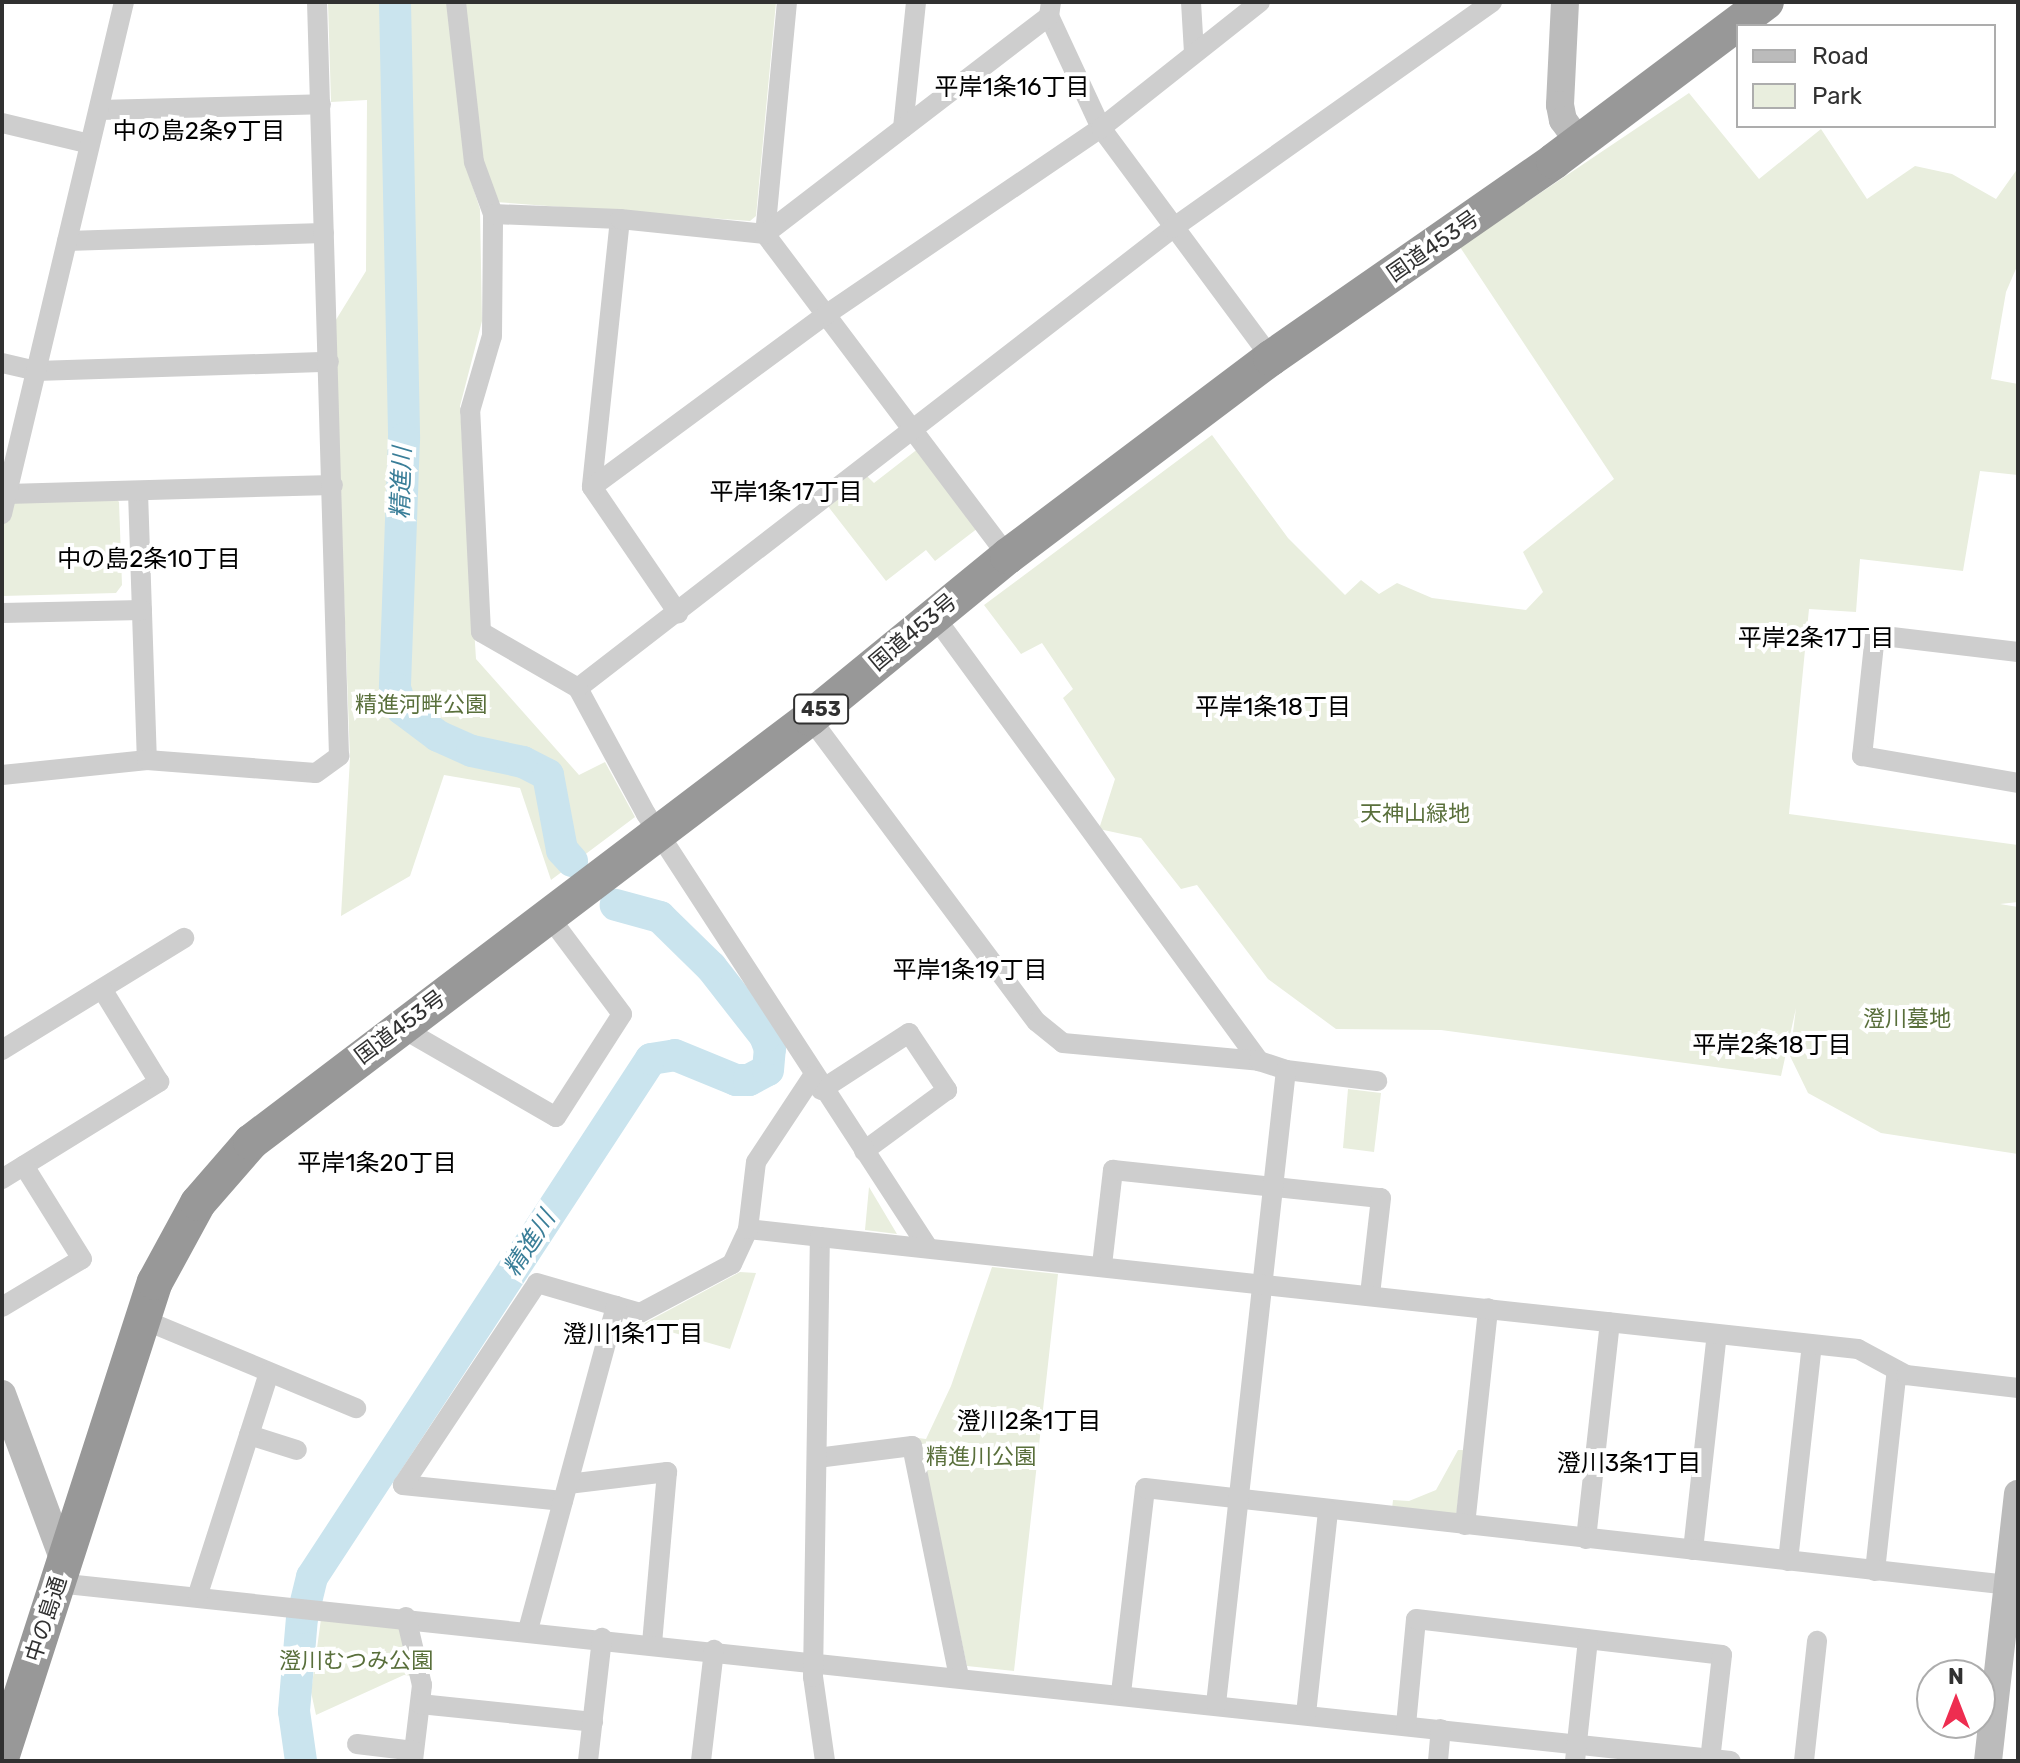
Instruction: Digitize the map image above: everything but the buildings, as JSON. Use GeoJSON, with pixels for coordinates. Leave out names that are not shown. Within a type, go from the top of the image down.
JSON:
{"type":"FeatureCollection","features":[{"type":"Feature","properties":{"kind":"highway","name":"国道453号"},"geometry":{"type":"LineString","coordinates":[[1737,24],[1766,2]]}},
{"type":"Feature","properties":{"kind":"highway","name":"国道453号"},"geometry":{"type":"LineString","coordinates":[[61,1572],[142,1319],[173,1242],[220,1174],[268,1127],[810,718],[932,613],[1271,358],[1579,142],[1736,24]]}},
{"type":"Feature","properties":{"kind":"highway","name":"中の島通"},"geometry":{"type":"LineString","coordinates":[[2,1755],[61,1572]]}},
{"type":"Feature","properties":{"kind":"street"},"geometry":{"type":"LineString","coordinates":[[2,514],[124,2]]}},
{"type":"Feature","properties":{"kind":"street"},"geometry":{"type":"LineString","coordinates":[[2,775],[147,760],[316,773],[339,756],[317,2]]}},
{"type":"Feature","properties":{"kind":"street"},"geometry":{"type":"LineString","coordinates":[[456,2],[474,162],[493,214],[492,336],[470,411],[481,632],[578,688],[658,832],[817,1083],[927,1246]]}},
{"type":"Feature","properties":{"kind":"street"},"geometry":{"type":"LineString","coordinates":[[787,2],[765,234],[1008,556]]}},
{"type":"Feature","properties":{"kind":"street"},"geometry":{"type":"LineString","coordinates":[[903,128],[916,2]]}},
{"type":"Feature","properties":{"kind":"street"},"geometry":{"type":"LineString","coordinates":[[1191,2],[1194,52]]}},
{"type":"Feature","properties":{"kind":"street"},"geometry":{"type":"LineString","coordinates":[[592,487],[827,314],[1101,128],[1260,2]]}},
{"type":"Feature","properties":{"kind":"street"},"geometry":{"type":"LineString","coordinates":[[578,688],[1173,228],[1492,2]]}},
{"type":"Feature","properties":{"kind":"street"},"geometry":{"type":"LineString","coordinates":[[1565,2],[1560,105],[1563,120],[1579,142]]}},
{"type":"Feature","properties":{"kind":"street"},"geometry":{"type":"LineString","coordinates":[[493,214],[620,219],[765,234],[1050,9],[1101,128],[1271,358]]}},
{"type":"Feature","properties":{"kind":"street"},"geometry":{"type":"LineString","coordinates":[[99,110],[321,104]]}},
{"type":"Feature","properties":{"kind":"street"},"geometry":{"type":"LineString","coordinates":[[2,123],[90,144]]}},
{"type":"Feature","properties":{"kind":"street"},"geometry":{"type":"LineString","coordinates":[[620,219],[592,487],[678,613]]}},
{"type":"Feature","properties":{"kind":"street"},"geometry":{"type":"LineString","coordinates":[[67,241],[324,233]]}},
{"type":"Feature","properties":{"kind":"street"},"geometry":{"type":"LineString","coordinates":[[2,363],[36,371],[329,362]]}},
{"type":"Feature","properties":{"kind":"street"},"geometry":{"type":"LineString","coordinates":[[7,494],[333,485]]}},
{"type":"Feature","properties":{"kind":"street"},"geometry":{"type":"LineString","coordinates":[[138,492],[147,760]]}},
{"type":"Feature","properties":{"kind":"street"},"geometry":{"type":"LineString","coordinates":[[2,613],[142,610]]}},
{"type":"Feature","properties":{"kind":"street"},"geometry":{"type":"LineString","coordinates":[[932,613],[1259,1061]]}},
{"type":"Feature","properties":{"kind":"street"},"geometry":{"type":"LineString","coordinates":[[2018,652],[1875,635],[1862,756],[2018,783]]}},
{"type":"Feature","properties":{"kind":"street"},"geometry":{"type":"LineString","coordinates":[[810,718],[1037,1022],[1063,1043],[1259,1061],[1286,1070],[1377,1081]]}},
{"type":"Feature","properties":{"kind":"street"},"geometry":{"type":"LineString","coordinates":[[400,1027],[556,1117],[622,1014],[548,915]]}},
{"type":"Feature","properties":{"kind":"street"},"geometry":{"type":"LineString","coordinates":[[2,1050],[184,938]]}},
{"type":"Feature","properties":{"kind":"street"},"geometry":{"type":"LineString","coordinates":[[2,1179],[159,1082],[102,989]]}},
{"type":"Feature","properties":{"kind":"street"},"geometry":{"type":"LineString","coordinates":[[652,1644],[667,1472],[565,1492],[403,1485],[537,1283],[640,1313],[732,1264],[748,1229],[756,1162],[817,1083],[909,1033],[947,1090],[864,1151]]}},
{"type":"Feature","properties":{"kind":"street"},"geometry":{"type":"LineString","coordinates":[[1216,1704],[1286,1070]]}},
{"type":"Feature","properties":{"kind":"street"},"geometry":{"type":"LineString","coordinates":[[2,1307],[82,1259],[24,1166]]}},
{"type":"Feature","properties":{"kind":"street"},"geometry":{"type":"LineString","coordinates":[[1102,1265],[1113,1170],[1381,1198],[1370,1295]]}},
{"type":"Feature","properties":{"kind":"street"},"geometry":{"type":"LineString","coordinates":[[748,1229],[1858,1349],[1897,1370],[2018,1388]]}},
{"type":"Feature","properties":{"kind":"street"},"geometry":{"type":"LineString","coordinates":[[820,1237],[813,1661],[825,1761]]}},
{"type":"Feature","properties":{"kind":"street"},"geometry":{"type":"LineString","coordinates":[[528,1630],[616,1306]]}},
{"type":"Feature","properties":{"kind":"street"},"geometry":{"type":"LineString","coordinates":[[1465,1525],[1488,1308]]}},
{"type":"Feature","properties":{"kind":"street"},"geometry":{"type":"LineString","coordinates":[[142,1319],[356,1408]]}},
{"type":"Feature","properties":{"kind":"street"},"geometry":{"type":"LineString","coordinates":[[1586,1539],[1610,1322]]}},
{"type":"Feature","properties":{"kind":"street"},"geometry":{"type":"LineString","coordinates":[[1693,1550],[1717,1334]]}},
{"type":"Feature","properties":{"kind":"street"},"geometry":{"type":"LineString","coordinates":[[1788,1561],[1812,1344]]}},
{"type":"Feature","properties":{"kind":"street"},"geometry":{"type":"LineString","coordinates":[[1875,1571],[1897,1370]]}},
{"type":"Feature","properties":{"kind":"street"},"geometry":{"type":"LineString","coordinates":[[198,1594],[269,1373]]}},
{"type":"Feature","properties":{"kind":"street","name":"中の島通"},"geometry":{"type":"LineString","coordinates":[[2,1394],[61,1572]]}},
{"type":"Feature","properties":{"kind":"street"},"geometry":{"type":"LineString","coordinates":[[249,1435],[297,1450]]}},
{"type":"Feature","properties":{"kind":"street"},"geometry":{"type":"LineString","coordinates":[[817,1458],[912,1446],[959,1676]]}},
{"type":"Feature","properties":{"kind":"street"},"geometry":{"type":"LineString","coordinates":[[1121,1693],[1145,1488],[2008,1585]]}},
{"type":"Feature","properties":{"kind":"street"},"geometry":{"type":"LineString","coordinates":[[1988,1761],[2018,1494]]}},
{"type":"Feature","properties":{"kind":"street"},"geometry":{"type":"LineString","coordinates":[[1306,1714],[1328,1510]]}},
{"type":"Feature","properties":{"kind":"street"},"geometry":{"type":"LineString","coordinates":[[61,1572],[198,1594],[1441,1729],[1576,1753],[1717,1760],[1722,1655],[1416,1619],[1406,1725]]}},
{"type":"Feature","properties":{"kind":"street"},"geometry":{"type":"LineString","coordinates":[[357,1744],[413,1756],[421,1667],[406,1617]]}},
{"type":"Feature","properties":{"kind":"street"},"geometry":{"type":"LineString","coordinates":[[588,1761],[602,1638]]}},
{"type":"Feature","properties":{"kind":"street"},"geometry":{"type":"LineString","coordinates":[[1576,1753],[1588,1640]]}},
{"type":"Feature","properties":{"kind":"street"},"geometry":{"type":"LineString","coordinates":[[1804,1761],[1817,1641]]}},
{"type":"Feature","properties":{"kind":"street"},"geometry":{"type":"LineString","coordinates":[[701,1761],[714,1650]]}},
{"type":"Feature","properties":{"kind":"street"},"geometry":{"type":"LineString","coordinates":[[420,1704],[593,1722]]}},
{"type":"Feature","properties":{"kind":"street"},"geometry":{"type":"LineString","coordinates":[[1438,1761],[1441,1729]]}},
{"type":"Feature","properties":{"kind":"green space","name":"精進河畔公園"},"geometry":{"type":"Polygon","coordinates":[[[328,2],[448,2],[465,163],[480,209],[482,321],[460,406],[476,659],[579,775],[605,762],[635,817],[551,880],[520,788],[444,775],[410,876],[341,916],[350,758],[334,323],[366,271],[367,100],[331,102],[328,2]]]}},
{"type":"Feature","properties":{"kind":"green space"},"geometry":{"type":"Polygon","coordinates":[[[464,2],[776,2],[756,216],[750,221],[495,202],[483,161],[464,2]]]}},
{"type":"Feature","properties":{"kind":"green space","name":"天神山緑地"},"geometry":{"type":"Polygon","coordinates":[[[1689,93],[1759,179],[1821,129],[1867,199],[1915,166],[1952,174],[1996,199],[2018,168],[2018,264],[2006,292],[1991,379],[2018,384],[2018,475],[1980,471],[1963,571],[1860,559],[1856,612],[1809,609],[1789,814],[2018,845],[2018,902],[2000,904],[2018,907],[2018,1154],[1881,1133],[1808,1093],[1790,1056],[1796,1008],[1781,1076],[1441,1030],[1336,1029],[1268,979],[1197,885],[1181,889],[1141,838],[1099,829],[1115,779],[1063,698],[1073,689],[1042,643],[1021,654],[984,605],[1212,435],[1288,538],[1345,595],[1361,580],[1379,594],[1397,583],[1432,598],[1526,610],[1543,592],[1523,552],[1614,479],[1460,247],[1689,93]]]}},
{"type":"Feature","properties":{"kind":"green space"},"geometry":{"type":"Polygon","coordinates":[[[919,448],[978,528],[935,561],[926,550],[886,581],[827,505],[867,476],[874,483],[919,448]]]}},
{"type":"Feature","properties":{"kind":"green space"},"geometry":{"type":"Polygon","coordinates":[[[114,496],[119,502],[122,585],[116,593],[2,596],[2,533],[8,503],[114,496]]]}},
{"type":"Feature","properties":{"kind":"green space"},"geometry":{"type":"Polygon","coordinates":[[[1348,1089],[1381,1093],[1374,1152],[1343,1148],[1348,1089]]]}},
{"type":"Feature","properties":{"kind":"green space"},"geometry":{"type":"Polygon","coordinates":[[[869,1187],[897,1234],[865,1230],[869,1187]]]}},
{"type":"Feature","properties":{"kind":"green space","name":"精進川公園"},"geometry":{"type":"Polygon","coordinates":[[[992,1267],[1058,1274],[1014,1671],[967,1666],[918,1438],[926,1439],[951,1386],[992,1267]]]}},
{"type":"Feature","properties":{"kind":"green space"},"geometry":{"type":"Polygon","coordinates":[[[740,1272],[756,1273],[730,1349],[643,1324],[740,1272]]]}},
{"type":"Feature","properties":{"kind":"green space"},"geometry":{"type":"Polygon","coordinates":[[[1458,1450],[1464,1450],[1456,1517],[1392,1509],[1393,1500],[1409,1501],[1436,1490],[1458,1450]]]}},
{"type":"Feature","properties":{"kind":"green space","name":"澄川むつみ公園"},"geometry":{"type":"Polygon","coordinates":[[[321,1619],[401,1629],[413,1676],[404,1675],[316,1715],[311,1692],[321,1619]]]}},
{"type":"Feature","properties":{"kind":"waterway","name":"精進川"},"geometry":{"type":"LineString","coordinates":[[395,2],[404,439],[395,688],[402,709],[438,736],[472,751],[523,762],[548,775],[562,850],[572,861]]}},
{"type":"Feature","properties":{"kind":"waterway","name":"精進川"},"geometry":{"type":"LineString","coordinates":[[301,1761],[294,1711],[302,1618],[312,1577],[651,1059],[675,1055],[736,1080],[749,1080],[768,1070],[770,1049],[765,1036],[711,967],[660,917],[616,905]]}},
{"type":"Feature","properties":{"kind":"district","name":"平岸1条16丁目"},"geometry":{"type":"Point","coordinates":[1012,88]}},
{"type":"Feature","properties":{"kind":"district","name":"中の島2条9丁目"},"geometry":{"type":"Point","coordinates":[199,132]}},
{"type":"Feature","properties":{"kind":"district","name":"平岸1条17丁目"},"geometry":{"type":"Point","coordinates":[786,493]}},
{"type":"Feature","properties":{"kind":"district","name":"中の島2条10丁目"},"geometry":{"type":"Point","coordinates":[149,560]}},
{"type":"Feature","properties":{"kind":"district","name":"平岸2条17丁目"},"geometry":{"type":"Point","coordinates":[1816,639]}},
{"type":"Feature","properties":{"kind":"district","name":"平岸1条18丁目"},"geometry":{"type":"Point","coordinates":[1273,708]}},
{"type":"Feature","properties":{"kind":"district","name":"平岸1条19丁目"},"geometry":{"type":"Point","coordinates":[970,971]}},
{"type":"Feature","properties":{"kind":"district","name":"平岸2条18丁目"},"geometry":{"type":"Point","coordinates":[1772,1046]}},
{"type":"Feature","properties":{"kind":"district","name":"平岸1条20丁目"},"geometry":{"type":"Point","coordinates":[377,1164]}},
{"type":"Feature","properties":{"kind":"district","name":"澄川1条1丁目"},"geometry":{"type":"Point","coordinates":[633,1335]}},
{"type":"Feature","properties":{"kind":"district","name":"澄川2条1丁目"},"geometry":{"type":"Point","coordinates":[1029,1422]}},
{"type":"Feature","properties":{"kind":"district","name":"澄川3条1丁目"},"geometry":{"type":"Point","coordinates":[1629,1464]}},
{"type":"Feature","properties":{"kind":"park label","name":"澄川墓地"},"geometry":{"type":"Point","coordinates":[1907,1019]}}]}
